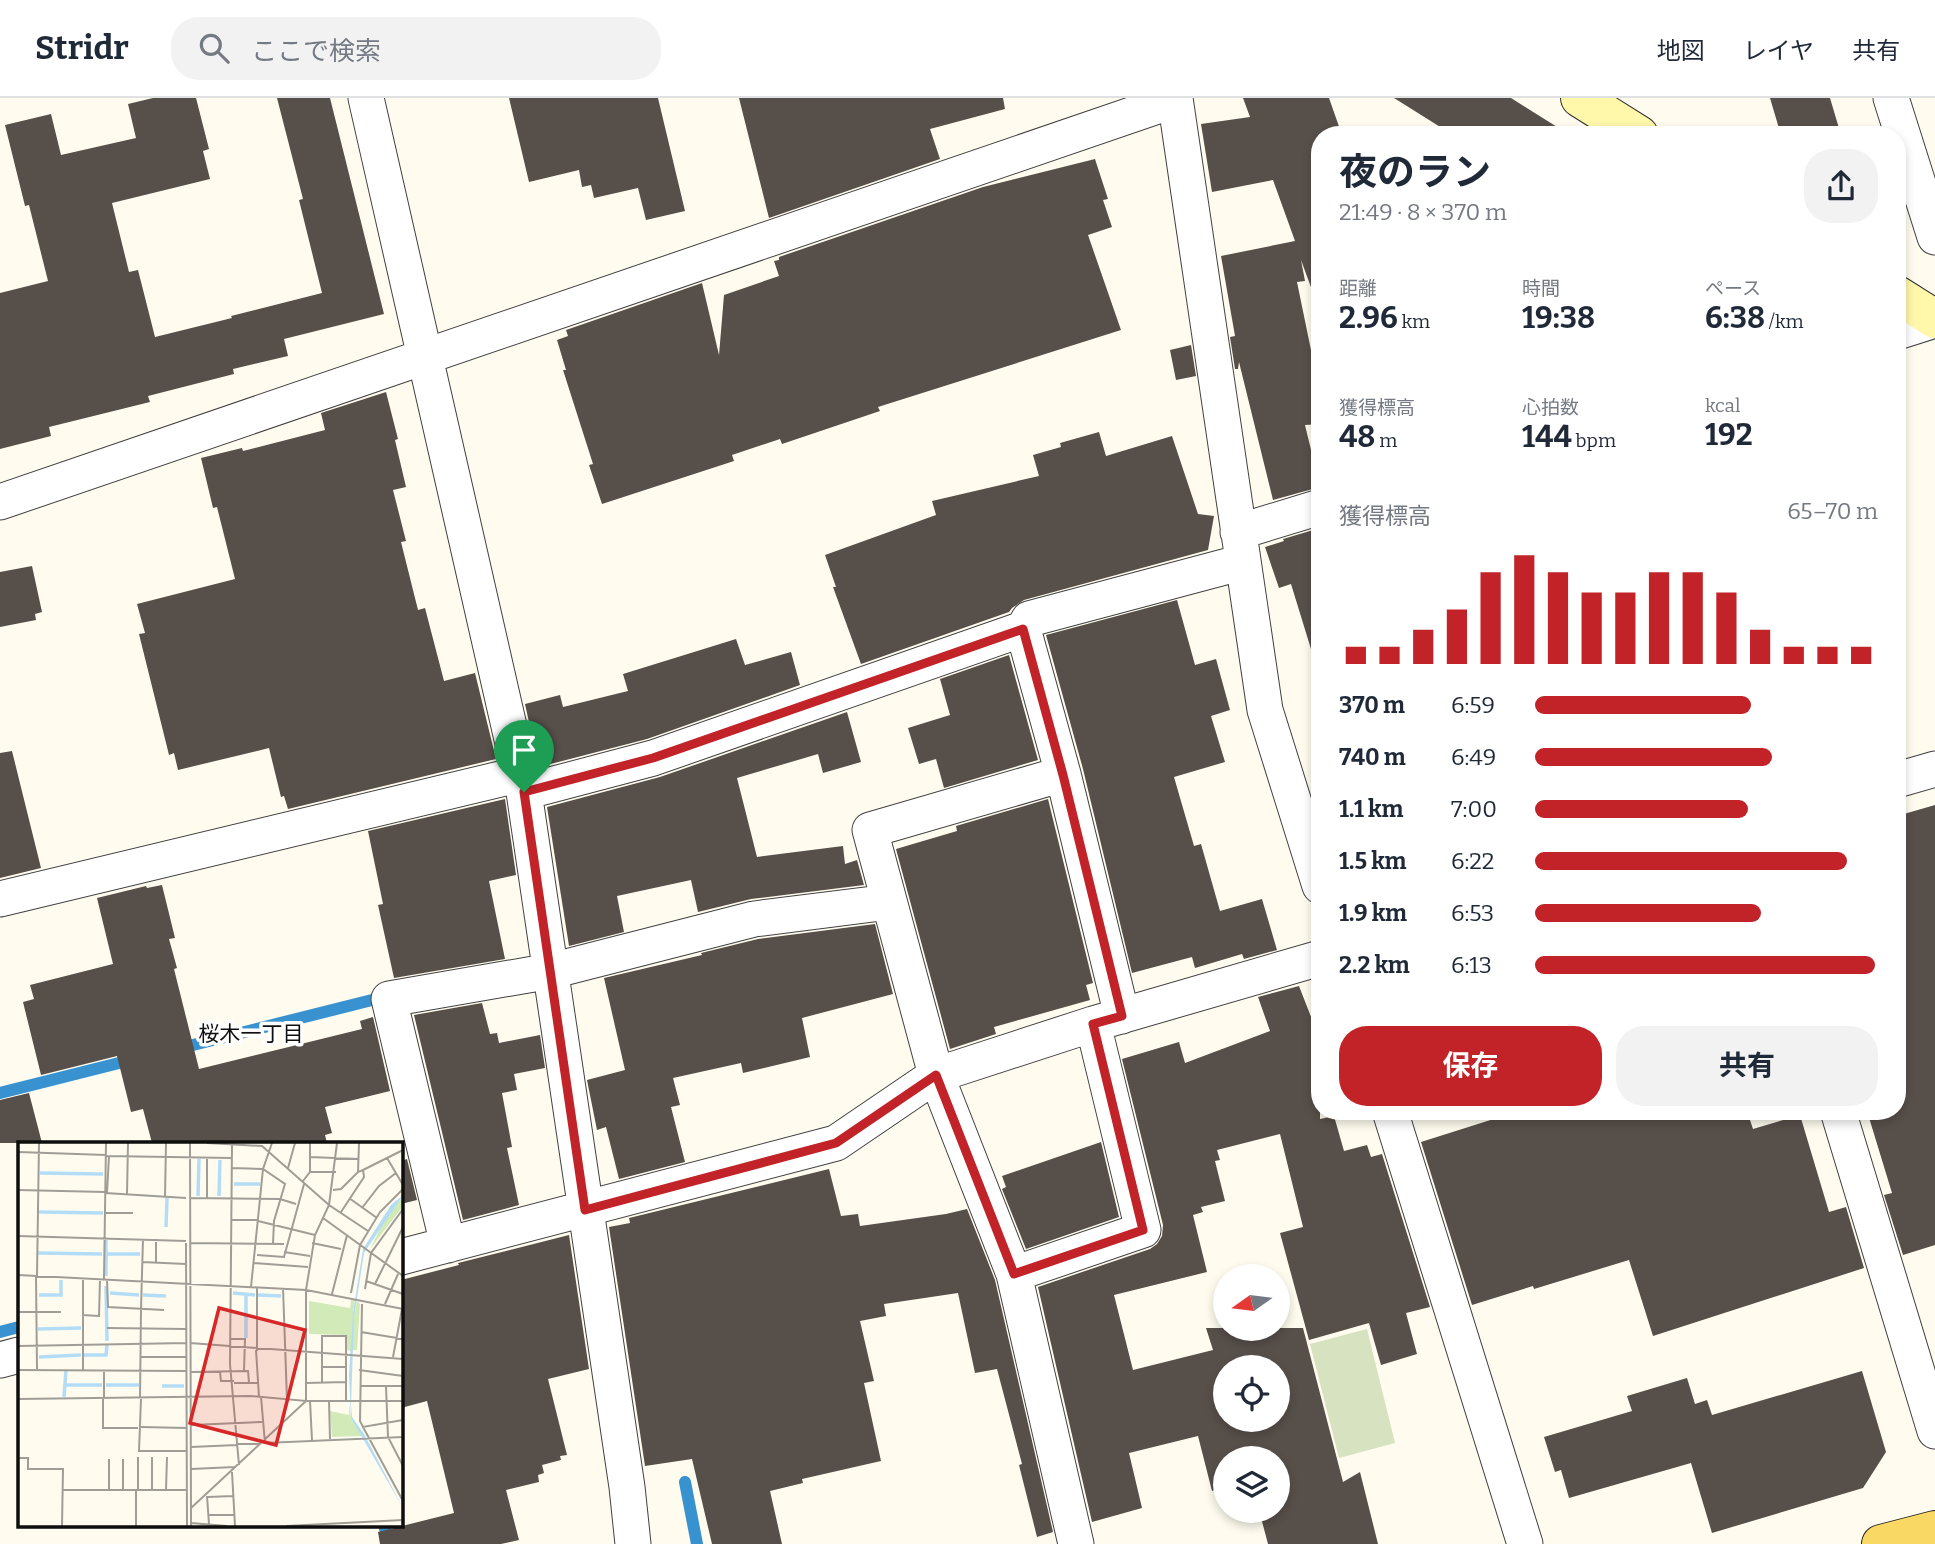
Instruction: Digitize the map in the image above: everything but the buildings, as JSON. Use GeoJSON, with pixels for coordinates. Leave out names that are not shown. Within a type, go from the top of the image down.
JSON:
{"type":"FeatureCollection","features":[{"type":"Feature","properties":{"kind":"main road"},"geometry":{"type":"LineString","coordinates":[[1580,98],[1625,126]]}},
{"type":"Feature","properties":{"kind":"main road"},"geometry":{"type":"LineString","coordinates":[[1906,301],[1935,320]]}},
{"type":"Feature","properties":{"kind":"main road"},"geometry":{"type":"LineString","coordinates":[[1881,1544],[1935,1530]]}},
{"type":"Feature","properties":{"kind":"street"},"geometry":{"type":"LineString","coordinates":[[366,98],[522,783],[627,1488],[633,1544]]}},
{"type":"Feature","properties":{"kind":"street"},"geometry":{"type":"LineString","coordinates":[[1891,98],[1900,126]]}},
{"type":"Feature","properties":{"kind":"street"},"geometry":{"type":"LineString","coordinates":[[0,502],[1175,99],[1265,710],[1311,857]]}},
{"type":"Feature","properties":{"kind":"street"},"geometry":{"type":"LineString","coordinates":[[1906,145],[1935,237]]}},
{"type":"Feature","properties":{"kind":"street"},"geometry":{"type":"LineString","coordinates":[[1906,329],[1935,320]]}},
{"type":"Feature","properties":{"kind":"street"},"geometry":{"type":"LineString","coordinates":[[0,899],[522,783],[653,758],[1023,629],[1029,619],[1241,547],[1311,512]]}},
{"type":"Feature","properties":{"kind":"street"},"geometry":{"type":"LineString","coordinates":[[1014,1274],[1143,1230],[1063,775],[1023,629]]}},
{"type":"Feature","properties":{"kind":"street"},"geometry":{"type":"LineString","coordinates":[[1906,777],[1935,769]]}},
{"type":"Feature","properties":{"kind":"street"},"geometry":{"type":"LineString","coordinates":[[1063,775],[870,830],[936,1075],[1014,1274],[1076,1544]]}},
{"type":"Feature","properties":{"kind":"street"},"geometry":{"type":"LineString","coordinates":[[448,1245],[389,999],[551,971],[754,919],[890,902]]}},
{"type":"Feature","properties":{"kind":"street"},"geometry":{"type":"LineString","coordinates":[[402,1258],[836,1143],[936,1075],[1107,1020],[1311,961]]}},
{"type":"Feature","properties":{"kind":"street"},"geometry":{"type":"LineString","coordinates":[[1393,1120],[1525,1544]]}},
{"type":"Feature","properties":{"kind":"street"},"geometry":{"type":"LineString","coordinates":[[1841,1120],[1935,1431]]}},
{"type":"Feature","properties":{"kind":"street"},"geometry":{"type":"LineString","coordinates":[[0,1360],[18,1355]]}},
{"type":"Feature","properties":{"kind":"green space"},"geometry":{"type":"Polygon","coordinates":[[[1367,1329],[1395,1443],[1339,1458],[1310,1344],[1367,1329]]]}},
{"type":"Feature","properties":{"kind":"waterway"},"geometry":{"type":"LineString","coordinates":[[177,1049],[380,998]]}},
{"type":"Feature","properties":{"kind":"waterway"},"geometry":{"type":"LineString","coordinates":[[0,1093],[135,1059]]}},
{"type":"Feature","properties":{"kind":"waterway"},"geometry":{"type":"LineString","coordinates":[[0,1332],[18,1327]]}},
{"type":"Feature","properties":{"kind":"waterway"},"geometry":{"type":"LineString","coordinates":[[685,1482],[697,1544]]}},
{"type":"Feature","properties":{"kind":"waterway"},"geometry":{"type":"LineString","coordinates":[[384,1526],[389,1544]]}},
{"type":"Feature","properties":{"kind":"district","name":"桜木一丁目"},"geometry":{"type":"Point","coordinates":[251,1034]}},
{"type":"Feature","properties":{"kind":"route"},"geometry":{"type":"LineString","coordinates":[[1023,629],[1063,775],[1122,1016],[1093,1024],[1143,1230],[1014,1274],[936,1075],[836,1143],[585,1210],[524,792],[653,758],[1023,629]]}}]}
